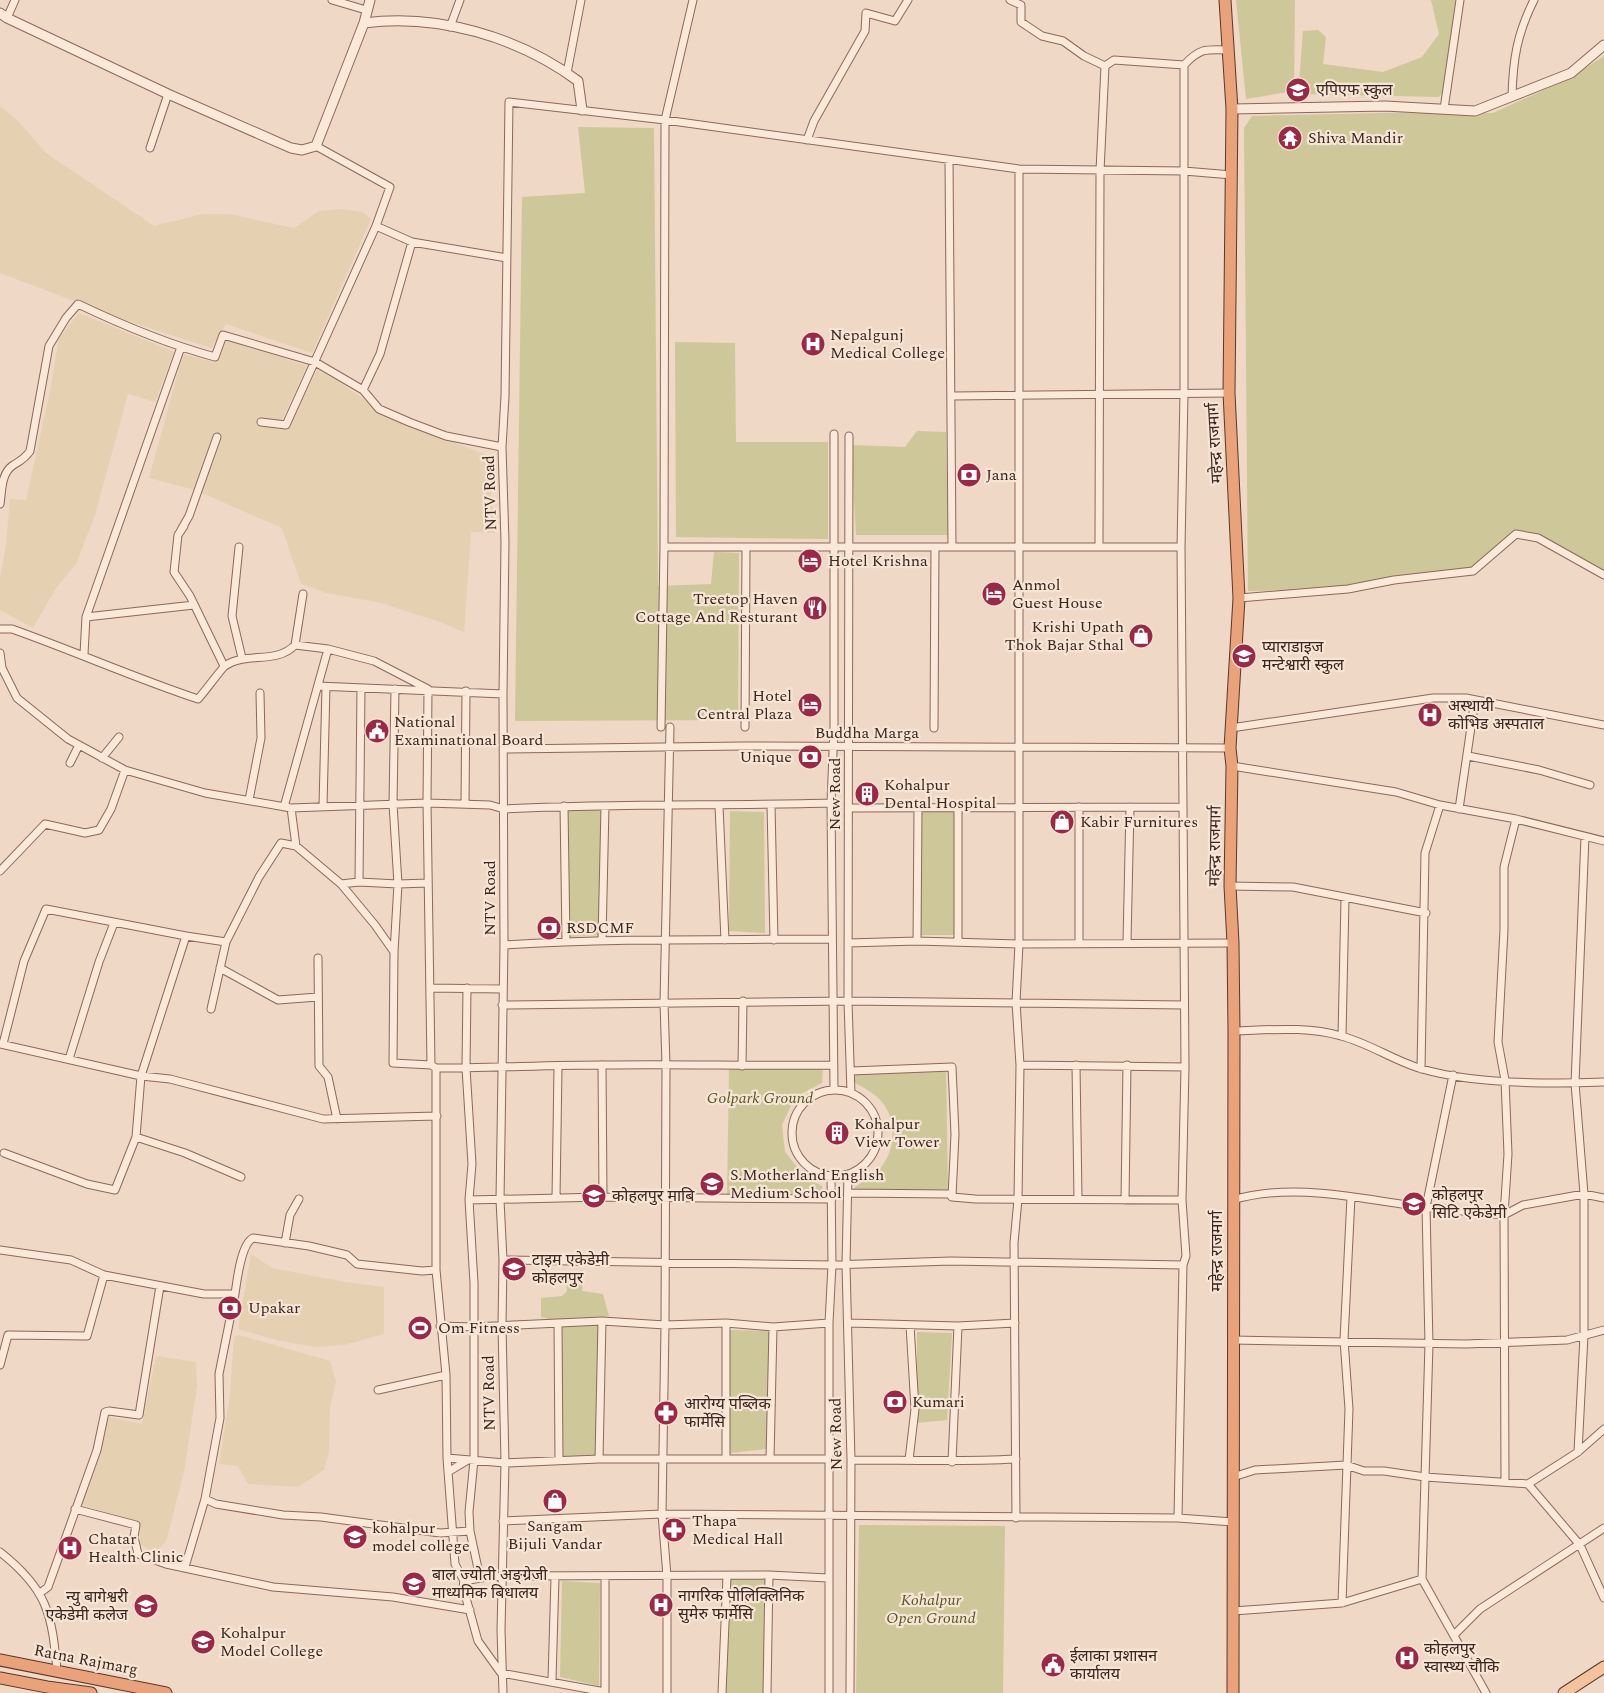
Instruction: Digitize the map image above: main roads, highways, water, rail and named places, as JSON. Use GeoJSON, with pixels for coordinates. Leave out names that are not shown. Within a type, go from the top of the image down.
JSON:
{"type":"FeatureCollection","features":[{"type":"Feature","properties":{"kind":"highway","name":"महेन्द्र राजमार्ग"},"geometry":{"type":"LineString","coordinates":[[1226,0],[1232,109],[1229,393],[1239,598],[1230,748],[1232,766],[1230,886],[1234,1031],[1232,1340],[1233,1693]]}},
{"type":"Feature","properties":{"kind":"highway","name":"Ratna Rajmarg"},"geometry":{"type":"LineString","coordinates":[[0,1660],[166,1693]]}},
{"type":"Feature","properties":{"kind":"highway","name":"Ratna Rajmarg"},"geometry":{"type":"LineString","coordinates":[[0,1678],[90,1693]]}},
{"type":"Feature","properties":{"kind":"main road"},"geometry":{"type":"LineString","coordinates":[[1564,1693],[1604,1667]]}},
{"type":"Feature","properties":{"kind":"place","name":"एपिएफ स्कुल"},"geometry":{"type":"Point","coordinates":[1298,90]}},
{"type":"Feature","properties":{"kind":"place","name":"Shiva Mandir"},"geometry":{"type":"Point","coordinates":[1290,138]}},
{"type":"Feature","properties":{"kind":"place","name":"Nepalgunj Medical College"},"geometry":{"type":"Point","coordinates":[813,344]}},
{"type":"Feature","properties":{"kind":"place","name":"Jana"},"geometry":{"type":"Point","coordinates":[969,475]}},
{"type":"Feature","properties":{"kind":"place","name":"Hotel Krishna"},"geometry":{"type":"Point","coordinates":[810,561]}},
{"type":"Feature","properties":{"kind":"place","name":"Anmol Guest House"},"geometry":{"type":"Point","coordinates":[994,594]}},
{"type":"Feature","properties":{"kind":"place","name":"Treetop Haven Cottage And Resturant"},"geometry":{"type":"Point","coordinates":[815,608]}},
{"type":"Feature","properties":{"kind":"place","name":"Krishi Upath Thok Bajar Sthal"},"geometry":{"type":"Point","coordinates":[1141,636]}},
{"type":"Feature","properties":{"kind":"place","name":"प्याराडाइज मन्टेश्वारी स्कुल"},"geometry":{"type":"Point","coordinates":[1244,656]}},
{"type":"Feature","properties":{"kind":"place","name":"Hotel Central Plaza"},"geometry":{"type":"Point","coordinates":[810,705]}},
{"type":"Feature","properties":{"kind":"place","name":"अस्थायी कोभिड अस्पताल"},"geometry":{"type":"Point","coordinates":[1430,715]}},
{"type":"Feature","properties":{"kind":"place","name":"National Examinational Board"},"geometry":{"type":"Point","coordinates":[377,731]}},
{"type":"Feature","properties":{"kind":"place","name":"Unique"},"geometry":{"type":"Point","coordinates":[810,757]}},
{"type":"Feature","properties":{"kind":"place","name":"Kohalpur Dental Hospital"},"geometry":{"type":"Point","coordinates":[867,794]}},
{"type":"Feature","properties":{"kind":"place","name":"Kabir Furnitures"},"geometry":{"type":"Point","coordinates":[1062,822]}},
{"type":"Feature","properties":{"kind":"place","name":"RSDCMF"},"geometry":{"type":"Point","coordinates":[549,928]}},
{"type":"Feature","properties":{"kind":"place","name":"Kohalpur View Tower"},"geometry":{"type":"Point","coordinates":[837,1133]}},
{"type":"Feature","properties":{"kind":"place","name":"S.Motherland English Medium School"},"geometry":{"type":"Point","coordinates":[712,1184]}},
{"type":"Feature","properties":{"kind":"place","name":"कोहलपुर माबि"},"geometry":{"type":"Point","coordinates":[594,1196]}},
{"type":"Feature","properties":{"kind":"place","name":"कोहलपुर सिटि एकेडेमी"},"geometry":{"type":"Point","coordinates":[1414,1204]}},
{"type":"Feature","properties":{"kind":"place","name":"टाइम एकेडेमी कोहलपुर"},"geometry":{"type":"Point","coordinates":[514,1269]}},
{"type":"Feature","properties":{"kind":"place","name":"Upakar"},"geometry":{"type":"Point","coordinates":[230,1308]}},
{"type":"Feature","properties":{"kind":"place","name":"Om Fitness"},"geometry":{"type":"Point","coordinates":[420,1328]}},
{"type":"Feature","properties":{"kind":"place","name":"Kumari"},"geometry":{"type":"Point","coordinates":[895,1402]}},
{"type":"Feature","properties":{"kind":"place","name":"आरोग्य पब्लिक फार्मेसि"},"geometry":{"type":"Point","coordinates":[666,1413]}},
{"type":"Feature","properties":{"kind":"place","name":"Sangam Bijuli Vandar"},"geometry":{"type":"Point","coordinates":[555,1501]}},
{"type":"Feature","properties":{"kind":"place","name":"Thapa Medical Hall"},"geometry":{"type":"Point","coordinates":[674,1530]}},
{"type":"Feature","properties":{"kind":"place","name":"kohalpur model college"},"geometry":{"type":"Point","coordinates":[355,1537]}},
{"type":"Feature","properties":{"kind":"place","name":"Chatar Health Clinic"},"geometry":{"type":"Point","coordinates":[70,1548]}},
{"type":"Feature","properties":{"kind":"place","name":"बाल ज्योती अङ्ग्रेजी माध्यमिक बिधालय"},"geometry":{"type":"Point","coordinates":[414,1584]}},
{"type":"Feature","properties":{"kind":"place","name":"नागरिक पोलिक्लिनिक सुमेरु फार्मेसि"},"geometry":{"type":"Point","coordinates":[661,1605]}},
{"type":"Feature","properties":{"kind":"place","name":"न्यु बागेश्वरी एकेडेमी कलेज"},"geometry":{"type":"Point","coordinates":[146,1606]}},
{"type":"Feature","properties":{"kind":"place","name":"Kohalpur Model College"},"geometry":{"type":"Point","coordinates":[203,1642]}},
{"type":"Feature","properties":{"kind":"place","name":"कोहलपुर स्वास्थ्य चौकि"},"geometry":{"type":"Point","coordinates":[1407,1658]}},
{"type":"Feature","properties":{"kind":"place","name":"ईलाका प्रशासन कार्यालय"},"geometry":{"type":"Point","coordinates":[1053,1665]}},
{"type":"Feature","properties":{"kind":"park label","name":"Golpark Ground"},"geometry":{"type":"Point","coordinates":[760,1098]}},
{"type":"Feature","properties":{"kind":"park label","name":"Kohalpur Open Ground"},"geometry":{"type":"Point","coordinates":[931,1609]}}]}
